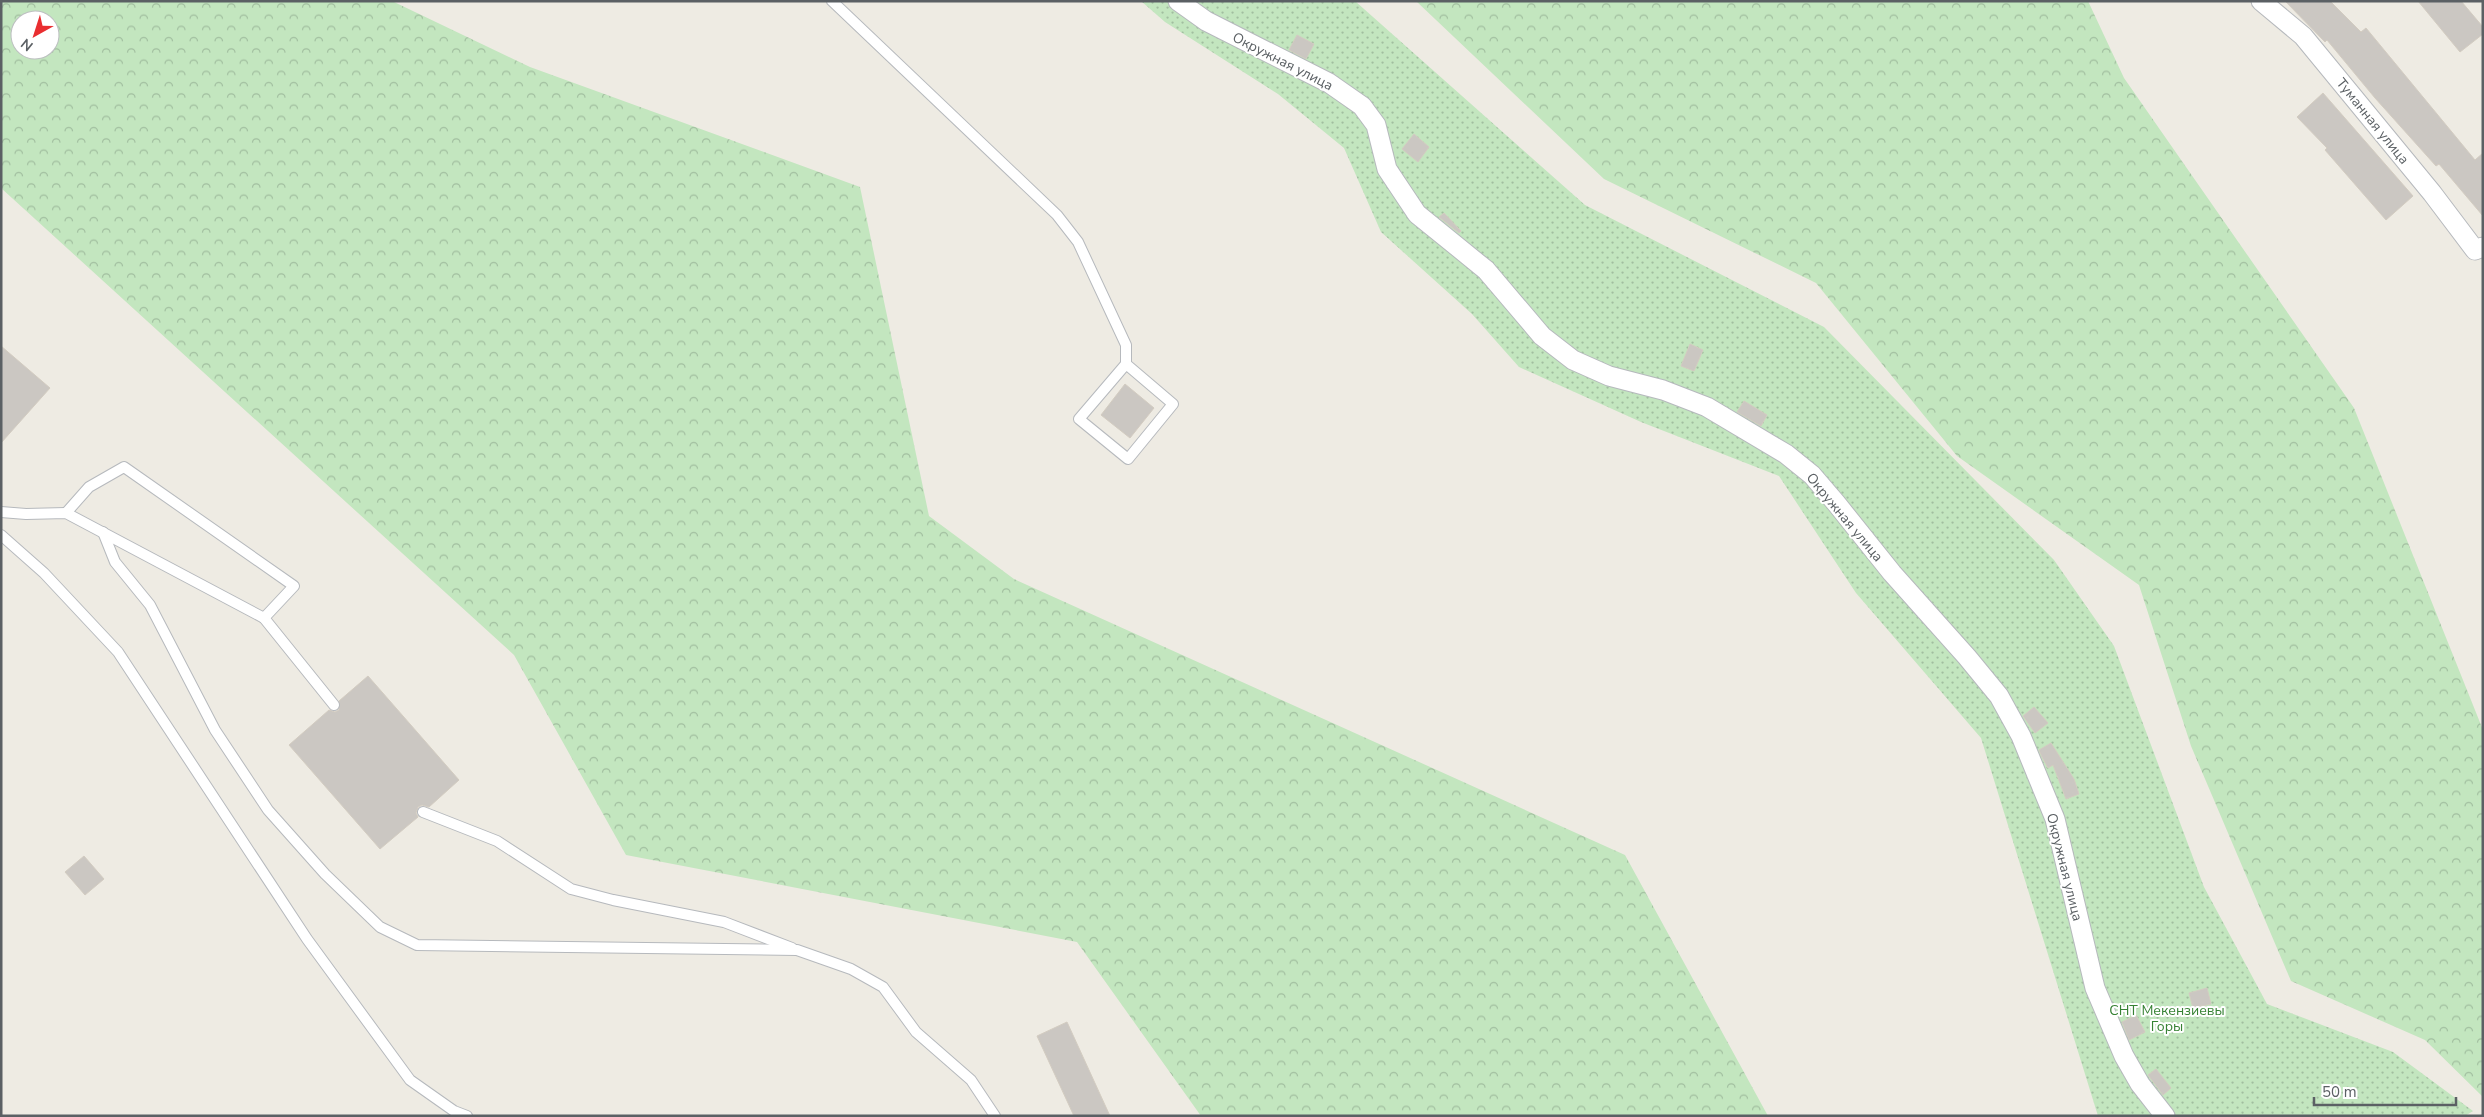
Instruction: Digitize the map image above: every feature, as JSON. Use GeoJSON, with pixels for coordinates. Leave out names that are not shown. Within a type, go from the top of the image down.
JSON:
{"type":"FeatureCollection","features":[{"type":"Feature","properties":{"kind":"street","name":"Окружная улица"},"geometry":{"type":"LineString","coordinates":[[1178,1],[1206,21],[1329,83],[1362,106],[1376,125],[1387,169],[1417,214],[1486,270],[1542,336],[1573,360],[1609,376],[1663,390],[1707,407],[1786,454],[1812,475],[1892,573],[1967,656],[1999,696],[2022,736],[2055,819],[2095,988],[2124,1056],[2140,1084],[2165,1116]]}},
{"type":"Feature","properties":{"kind":"street","name":"Туманная улица"},"geometry":{"type":"LineString","coordinates":[[2261,1],[2303,36],[2479,249]]}},
{"type":"Feature","properties":{"kind":"lane"},"geometry":{"type":"LineString","coordinates":[[832,1],[1062,222],[1078,242],[1126,345],[1126,364],[1079,419],[1128,459],[1173,404],[1126,364]]}},
{"type":"Feature","properties":{"kind":"lane"},"geometry":{"type":"LineString","coordinates":[[66,513],[88,487],[124,468],[294,586],[264,618]]}},
{"type":"Feature","properties":{"kind":"lane"},"geometry":{"type":"LineString","coordinates":[[1,512],[26,514],[66,513],[264,618],[334,705]]}},
{"type":"Feature","properties":{"kind":"lane"},"geometry":{"type":"LineString","coordinates":[[103,532],[115,562],[150,605],[215,730],[268,810],[325,874],[380,927],[417,945],[798,950]]}},
{"type":"Feature","properties":{"kind":"lane"},"geometry":{"type":"LineString","coordinates":[[1,535],[44,573],[118,652],[307,939],[410,1080],[454,1111],[467,1116]]}},
{"type":"Feature","properties":{"kind":"lane"},"geometry":{"type":"LineString","coordinates":[[423,812],[496,841],[571,889],[614,900],[724,922],[851,969],[883,987],[916,1032],[970,1080],[995,1116]]}},
{"type":"Feature","properties":{"kind":"green space"},"geometry":{"type":"Polygon","coordinates":[[[1,1],[392,1],[530,67],[860,187],[929,516],[1014,579],[1625,855],[1768,1116],[1201,1116],[1077,942],[626,855],[514,655],[1,188],[1,1]]]}},
{"type":"Feature","properties":{"kind":"green space","name":"СНТ Мекензиевы Горы"},"geometry":{"type":"Polygon","coordinates":[[[1141,1],[1355,1],[1585,205],[1824,327],[2054,560],[2114,646],[2204,887],[2267,1004],[2393,1052],[2473,1111],[2465,1116],[2098,1116],[1981,738],[1856,593],[1779,476],[1641,422],[1519,367],[1472,314],[1381,232],[1344,148],[1278,94],[1165,22],[1141,1]]]}},
{"type":"Feature","properties":{"kind":"green space"},"geometry":{"type":"Polygon","coordinates":[[[1416,1],[2088,1],[2124,78],[2354,408],[2483,730],[2483,1097],[2425,1040],[2291,981],[2191,746],[2139,585],[1957,456],[1816,283],[1604,179],[1416,1]]]}},
{"type":"Feature","properties":{"kind":"building"},"geometry":{"type":"Polygon","coordinates":[[[2285,1],[2330,1],[2361,32],[2366,28],[2475,160],[2483,153],[2483,216],[2439,164],[2436,166],[2375,98],[2327,40],[2325,42],[2285,1]]]}},
{"type":"Feature","properties":{"kind":"building"},"geometry":{"type":"Polygon","coordinates":[[[2418,1],[2461,1],[2483,27],[2483,34],[2460,52],[2418,1]]]}},
{"type":"Feature","properties":{"kind":"building"},"geometry":{"type":"Polygon","coordinates":[[[1297,35],[1314,44],[1306,59],[1289,50],[1297,35]]]}},
{"type":"Feature","properties":{"kind":"building"},"geometry":{"type":"Polygon","coordinates":[[[2323,93],[2413,196],[2386,220],[2325,150],[2327,148],[2297,117],[2323,93]]]}},
{"type":"Feature","properties":{"kind":"building"},"geometry":{"type":"Polygon","coordinates":[[[1414,134],[1429,147],[1418,162],[1402,149],[1414,134]]]}},
{"type":"Feature","properties":{"kind":"building"},"geometry":{"type":"Polygon","coordinates":[[[1444,213],[1461,231],[1459,233],[1439,217],[1444,213]]]}},
{"type":"Feature","properties":{"kind":"building"},"geometry":{"type":"Polygon","coordinates":[[[1690,344],[1703,350],[1694,371],[1681,366],[1690,344]]]}},
{"type":"Feature","properties":{"kind":"building"},"geometry":{"type":"Polygon","coordinates":[[[1,346],[50,388],[1,443],[1,346]]]}},
{"type":"Feature","properties":{"kind":"building"},"geometry":{"type":"Polygon","coordinates":[[[1125,384],[1154,408],[1130,438],[1101,415],[1125,384]]]}},
{"type":"Feature","properties":{"kind":"building"},"geometry":{"type":"Polygon","coordinates":[[[1744,401],[1767,415],[1761,426],[1737,412],[1744,401]]]}},
{"type":"Feature","properties":{"kind":"building"},"geometry":{"type":"Polygon","coordinates":[[[368,676],[459,780],[429,807],[422,805],[418,807],[416,813],[418,817],[380,849],[289,745],[329,710],[335,712],[339,710],[339,701],[368,676]]]}},
{"type":"Feature","properties":{"kind":"building"},"geometry":{"type":"Polygon","coordinates":[[[2034,707],[2048,723],[2035,733],[2023,716],[2034,707]]]}},
{"type":"Feature","properties":{"kind":"building"},"geometry":{"type":"Polygon","coordinates":[[[2051,743],[2074,779],[2079,794],[2066,799],[2053,765],[2048,768],[2039,750],[2051,743]]]}},
{"type":"Feature","properties":{"kind":"building"},"geometry":{"type":"Polygon","coordinates":[[[84,856],[104,879],[85,895],[65,872],[84,856]]]}},
{"type":"Feature","properties":{"kind":"building"},"geometry":{"type":"Polygon","coordinates":[[[2207,988],[2211,1004],[2193,1008],[2189,993],[2207,988]]]}},
{"type":"Feature","properties":{"kind":"building"},"geometry":{"type":"Polygon","coordinates":[[[2136,1015],[2145,1032],[2129,1040],[2122,1022],[2136,1015]]]}},
{"type":"Feature","properties":{"kind":"building"},"geometry":{"type":"Polygon","coordinates":[[[1067,1022],[1110,1116],[1074,1116],[1037,1036],[1067,1022]]]}},
{"type":"Feature","properties":{"kind":"building"},"geometry":{"type":"Polygon","coordinates":[[[2156,1069],[2171,1088],[2163,1095],[2148,1075],[2156,1069]]]}}]}
